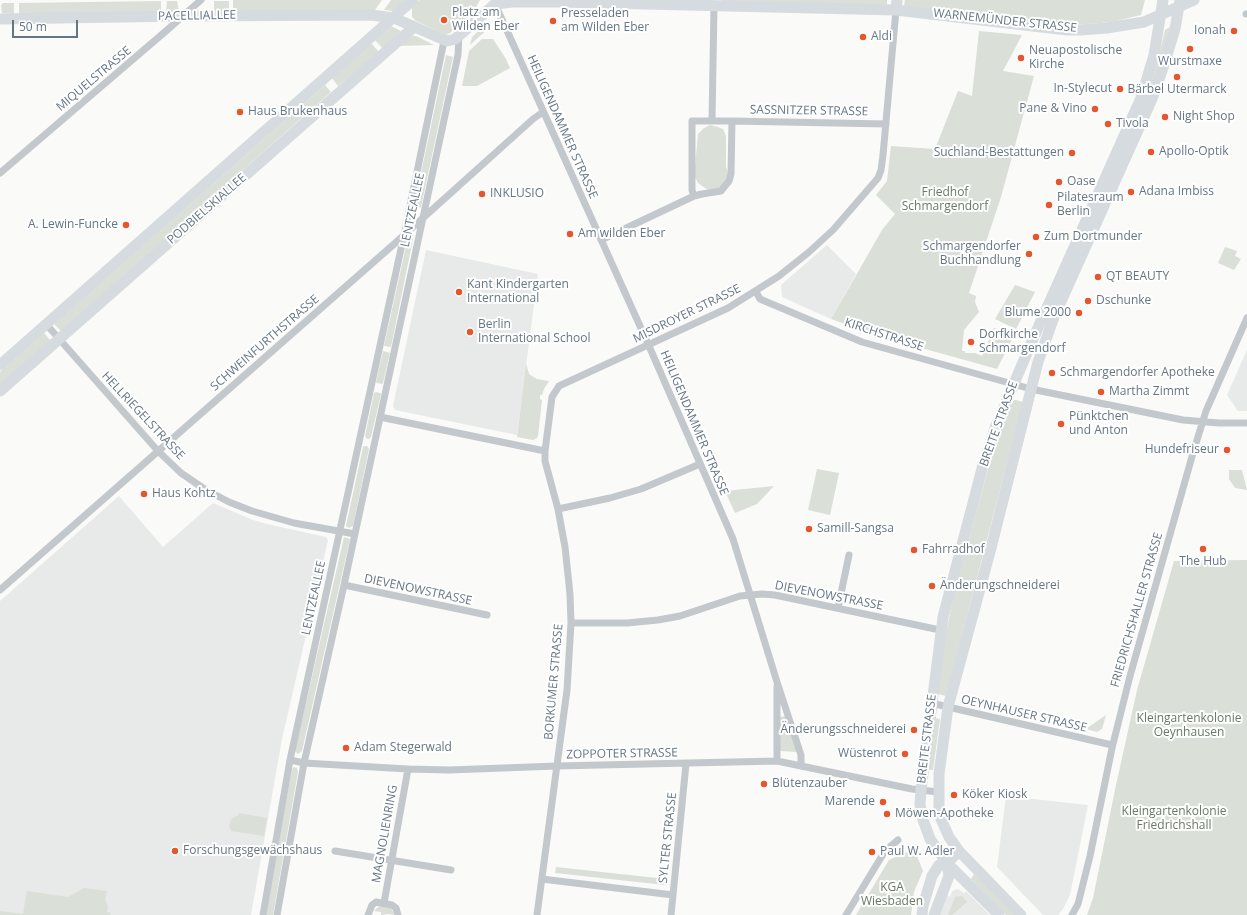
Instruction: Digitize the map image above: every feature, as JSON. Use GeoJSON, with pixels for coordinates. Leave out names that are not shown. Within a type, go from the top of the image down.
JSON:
{"type":"FeatureCollection","features":[{"type":"Feature","properties":{"kind":"street","name":"MIQUELSTRASSE"},"geometry":{"type":"LineString","coordinates":[[0,173],[201,0]]}},
{"type":"Feature","properties":{"kind":"street"},"geometry":{"type":"LineString","coordinates":[[413,0],[394,18],[444,41],[451,40],[459,35],[494,2]]}},
{"type":"Feature","properties":{"kind":"street","name":"BREITE STRASSE"},"geometry":{"type":"LineString","coordinates":[[999,915],[947,863],[933,844],[926,830],[920,804],[940,630],[983,466],[995,428],[1013,384],[1141,98],[1154,55],[1163,0]]}},
{"type":"Feature","properties":{"kind":"street","name":"WARNEMÜNDER STRASSE"},"geometry":{"type":"LineString","coordinates":[[494,2],[896,5],[1073,30],[1107,28],[1144,22],[1160,16],[1179,4],[1194,0]]}},
{"type":"Feature","properties":{"kind":"street","name":"HEILIGENDAMMER STRASSE"},"geometry":{"type":"LineString","coordinates":[[494,2],[649,346],[733,539],[801,755],[801,765]]}},
{"type":"Feature","properties":{"kind":"street"},"geometry":{"type":"LineString","coordinates":[[712,121],[714,3]]}},
{"type":"Feature","properties":{"kind":"street","name":"BREITE STRASSE"},"geometry":{"type":"LineString","coordinates":[[1021,915],[959,851],[949,837],[941,819],[938,809],[938,792],[948,707],[1038,362],[1054,317],[1152,99],[1173,35],[1179,4]]}},
{"type":"Feature","properties":{"kind":"street","name":"MISDROYER STRASSE"},"geometry":{"type":"LineString","coordinates":[[545,451],[552,397],[559,386],[649,346],[728,308],[756,292],[809,252],[833,230],[878,178],[881,170],[886,124],[896,5]]}},
{"type":"Feature","properties":{"kind":"street","name":"PACELLIALLEE"},"geometry":{"type":"LineString","coordinates":[[0,19],[371,15],[394,18]]}},
{"type":"Feature","properties":{"kind":"street","name":"PODBIELSKIALLEE"},"geometry":{"type":"LineString","coordinates":[[0,365],[394,18]]}},
{"type":"Feature","properties":{"kind":"street","name":"PODBIELSKIALLEE"},"geometry":{"type":"LineString","coordinates":[[0,391],[414,27]]}},
{"type":"Feature","properties":{"kind":"street","name":"LENTZEALLEE"},"geometry":{"type":"LineString","coordinates":[[277,915],[304,763],[344,585],[458,55],[459,35]]}},
{"type":"Feature","properties":{"kind":"street","name":"LENTZEALLEE"},"geometry":{"type":"LineString","coordinates":[[263,915],[290,760],[404,235],[444,41]]}},
{"type":"Feature","properties":{"kind":"street"},"geometry":{"type":"LineString","coordinates":[[326,77],[339,92]]}},
{"type":"Feature","properties":{"kind":"street","name":"SCHWEINFURTHSTRASSE"},"geometry":{"type":"LineString","coordinates":[[0,590],[404,235],[422,217],[535,118],[544,112]]}},
{"type":"Feature","properties":{"kind":"street","name":"SASSNITZER STRASSE"},"geometry":{"type":"LineString","coordinates":[[694,196],[692,190],[692,121],[886,124]]}},
{"type":"Feature","properties":{"kind":"street"},"geometry":{"type":"LineString","coordinates":[[601,240],[694,196],[721,191],[729,181],[731,174],[732,121]]}},
{"type":"Feature","properties":{"kind":"street","name":"KIRCHSTRASSE"},"geometry":{"type":"LineString","coordinates":[[756,292],[760,299],[862,342],[1031,389],[1183,420],[1247,423]]}},
{"type":"Feature","properties":{"kind":"street","name":"FRIEDRICHSHALLER STRASSE"},"geometry":{"type":"LineString","coordinates":[[1072,915],[1078,904],[1112,745],[1143,626],[1202,422],[1247,318]]}},
{"type":"Feature","properties":{"kind":"street","name":"HELLRIEGELSTRASSE"},"geometry":{"type":"LineString","coordinates":[[46,324],[158,451],[181,473],[206,490],[252,512],[272,518],[355,534]]}},
{"type":"Feature","properties":{"kind":"street"},"geometry":{"type":"LineString","coordinates":[[371,387],[385,389]]}},
{"type":"Feature","properties":{"kind":"street"},"geometry":{"type":"LineString","coordinates":[[380,417],[545,451]]}},
{"type":"Feature","properties":{"kind":"street"},"geometry":{"type":"LineString","coordinates":[[359,441],[374,445]]}},
{"type":"Feature","properties":{"kind":"street","name":"BORKUMER STRASSE"},"geometry":{"type":"LineString","coordinates":[[537,915],[567,690],[571,623],[568,570],[558,509],[545,461],[545,451]]}},
{"type":"Feature","properties":{"kind":"street"},"geometry":{"type":"LineString","coordinates":[[558,509],[610,498],[641,489],[700,464]]}},
{"type":"Feature","properties":{"kind":"street"},"geometry":{"type":"LineString","coordinates":[[838,608],[849,555]]}},
{"type":"Feature","properties":{"kind":"street","name":"DIEVENOWSTRASSE"},"geometry":{"type":"LineString","coordinates":[[344,585],[487,616]]}},
{"type":"Feature","properties":{"kind":"street","name":"DIEVENOWSTRASSE"},"geometry":{"type":"LineString","coordinates":[[571,623],[628,623],[658,620],[680,616],[735,598],[750,595],[774,595],[940,630]]}},
{"type":"Feature","properties":{"kind":"street","name":"HEILIGENDAMMER STRASSE"},"geometry":{"type":"LineString","coordinates":[[777,682],[777,761]]}},
{"type":"Feature","properties":{"kind":"street","name":"OEYNHAUSER STRASSE"},"geometry":{"type":"LineString","coordinates":[[931,703],[1112,745]]}},
{"type":"Feature","properties":{"kind":"street"},"geometry":{"type":"LineString","coordinates":[[290,760],[304,763]]}},
{"type":"Feature","properties":{"kind":"street","name":"ZOPPOTER STRASSE"},"geometry":{"type":"LineString","coordinates":[[304,763],[449,770],[777,761],[921,790],[938,792]]}},
{"type":"Feature","properties":{"kind":"street","name":"SYLTER STRASSE"},"geometry":{"type":"LineString","coordinates":[[671,915],[686,764]]}},
{"type":"Feature","properties":{"kind":"street","name":"MAGNOLIENRING"},"geometry":{"type":"LineString","coordinates":[[384,903],[408,769]]}},
{"type":"Feature","properties":{"kind":"street"},"geometry":{"type":"LineString","coordinates":[[846,915],[885,851],[898,840]]}},
{"type":"Feature","properties":{"kind":"street"},"geometry":{"type":"LineString","coordinates":[[335,851],[451,870]]}},
{"type":"Feature","properties":{"kind":"street"},"geometry":{"type":"LineString","coordinates":[[922,915],[923,906],[932,876],[939,865],[947,863],[959,851]]}},
{"type":"Feature","properties":{"kind":"street"},"geometry":{"type":"LineString","coordinates":[[934,915],[949,876],[947,863]]}},
{"type":"Feature","properties":{"kind":"street"},"geometry":{"type":"LineString","coordinates":[[542,878],[673,894]]}},
{"type":"Feature","properties":{"kind":"street"},"geometry":{"type":"LineString","coordinates":[[368,915],[372,905],[376,902],[392,905],[396,908],[398,915]]}},
{"type":"Feature","properties":{"kind":"shaded area"},"geometry":{"type":"Polygon","coordinates":[[[827,245],[856,274],[831,319],[782,297],[781,285],[827,245]]]}},
{"type":"Feature","properties":{"kind":"shaded area","name":"Berlin International School"},"geometry":{"type":"Polygon","coordinates":[[[426,250],[538,274],[517,435],[395,410],[393,406],[426,250]]]}},
{"type":"Feature","properties":{"kind":"shaded area"},"geometry":{"type":"Polygon","coordinates":[[[1247,350],[1247,411],[1238,411],[1227,395],[1247,350]]]}},
{"type":"Feature","properties":{"kind":"shaded area"},"geometry":{"type":"Polygon","coordinates":[[[119,496],[163,547],[213,503],[253,520],[326,537],[328,540],[282,739],[251,915],[0,915],[0,601],[119,496]]]}},
{"type":"Feature","properties":{"kind":"shaded area"},"geometry":{"type":"Polygon","coordinates":[[[1006,796],[1088,805],[1070,895],[1063,909],[1058,915],[1043,915],[997,867],[1006,796]]]}},
{"type":"Feature","properties":{"kind":"shaded area"},"geometry":{"type":"Polygon","coordinates":[[[958,889],[964,893],[966,891],[990,915],[939,915],[947,895],[950,897],[952,891],[958,889]]]}},
{"type":"Feature","properties":{"kind":"green space"},"geometry":{"type":"Polygon","coordinates":[[[233,0],[382,0],[375,10],[233,11],[233,0]]]}},
{"type":"Feature","properties":{"kind":"green space"},"geometry":{"type":"Polygon","coordinates":[[[391,0],[405,0],[393,11],[384,10],[391,0]]]}},
{"type":"Feature","properties":{"kind":"green space"},"geometry":{"type":"Polygon","coordinates":[[[420,0],[480,0],[474,11],[446,35],[416,21],[412,17],[412,7],[420,0]]]}},
{"type":"Feature","properties":{"kind":"green space"},"geometry":{"type":"Polygon","coordinates":[[[721,0],[887,0],[887,7],[721,2],[721,0]]]}},
{"type":"Feature","properties":{"kind":"green space"},"geometry":{"type":"Polygon","coordinates":[[[905,0],[1145,0],[1141,15],[1112,22],[1076,25],[1050,24],[904,6],[905,0]]]}},
{"type":"Feature","properties":{"kind":"green space"},"geometry":{"type":"Polygon","coordinates":[[[161,1],[161,12],[19,14],[19,3],[161,1]]]}},
{"type":"Feature","properties":{"kind":"green space"},"geometry":{"type":"Polygon","coordinates":[[[167,1],[177,1],[179,11],[166,12],[167,1]]]}},
{"type":"Feature","properties":{"kind":"green space"},"geometry":{"type":"Polygon","coordinates":[[[214,1],[229,1],[229,11],[214,11],[214,1]]]}},
{"type":"Feature","properties":{"kind":"green space"},"geometry":{"type":"Polygon","coordinates":[[[3,3],[14,3],[14,14],[2,13],[1,5],[3,3]]]}},
{"type":"Feature","properties":{"kind":"green space"},"geometry":{"type":"Polygon","coordinates":[[[485,25],[491,26],[470,45],[472,37],[485,25]]]}},
{"type":"Feature","properties":{"kind":"green space"},"geometry":{"type":"Polygon","coordinates":[[[391,26],[401,31],[383,49],[375,40],[391,26]]]}},
{"type":"Feature","properties":{"kind":"green space"},"geometry":{"type":"Polygon","coordinates":[[[1170,27],[1148,101],[1148,92],[1157,64],[1165,30],[1170,27]]]}},
{"type":"Feature","properties":{"kind":"green space","name":"Friedhof Schmargendorf"},"geometry":{"type":"Polygon","coordinates":[[[979,31],[1022,35],[1003,71],[1034,76],[1001,197],[969,293],[976,296],[975,302],[979,312],[964,330],[962,351],[965,351],[965,353],[975,353],[982,356],[994,328],[1013,337],[997,369],[882,337],[831,319],[882,230],[895,214],[876,195],[887,181],[891,146],[935,149],[958,91],[972,96],[979,31]]]}},
{"type":"Feature","properties":{"kind":"green space"},"geometry":{"type":"Polygon","coordinates":[[[412,36],[416,36],[434,45],[398,46],[412,36]]]}},
{"type":"Feature","properties":{"kind":"green space"},"geometry":{"type":"Polygon","coordinates":[[[482,39],[493,39],[510,68],[477,86],[462,86],[469,51],[482,39]]]}},
{"type":"Feature","properties":{"kind":"green space"},"geometry":{"type":"Polygon","coordinates":[[[371,43],[379,52],[338,86],[332,78],[371,43]]]}},
{"type":"Feature","properties":{"kind":"green space"},"geometry":{"type":"Polygon","coordinates":[[[446,55],[453,57],[421,207],[419,208],[414,206],[446,55]]]}},
{"type":"Feature","properties":{"kind":"green space"},"geometry":{"type":"Polygon","coordinates":[[[325,85],[331,92],[61,331],[54,324],[325,85]]]}},
{"type":"Feature","properties":{"kind":"green space"},"geometry":{"type":"Polygon","coordinates":[[[710,125],[723,129],[726,136],[726,167],[728,173],[725,182],[718,189],[709,190],[698,183],[695,177],[695,166],[698,134],[710,125]]]}},
{"type":"Feature","properties":{"kind":"green space"},"geometry":{"type":"Polygon","coordinates":[[[408,237],[413,239],[391,347],[384,346],[408,237]]]}},
{"type":"Feature","properties":{"kind":"green space"},"geometry":{"type":"Polygon","coordinates":[[[1225,247],[1237,251],[1235,256],[1241,259],[1234,270],[1218,263],[1225,247]]]}},
{"type":"Feature","properties":{"kind":"green space"},"geometry":{"type":"Polygon","coordinates":[[[1015,285],[1035,292],[1016,329],[995,319],[1015,285]]]}},
{"type":"Feature","properties":{"kind":"green space"},"geometry":{"type":"Polygon","coordinates":[[[44,333],[51,341],[0,385],[0,372],[44,333]]]}},
{"type":"Feature","properties":{"kind":"green space"},"geometry":{"type":"Polygon","coordinates":[[[383,351],[390,353],[382,384],[376,382],[383,351]]]}},
{"type":"Feature","properties":{"kind":"green space"},"geometry":{"type":"Polygon","coordinates":[[[526,364],[529,374],[537,379],[549,381],[542,395],[540,395],[540,399],[542,400],[538,436],[533,440],[517,437],[526,364]]]}},
{"type":"Feature","properties":{"kind":"green space"},"geometry":{"type":"Polygon","coordinates":[[[376,392],[381,394],[371,437],[367,439],[365,436],[374,393],[376,392]]]}},
{"type":"Feature","properties":{"kind":"green space"},"geometry":{"type":"Polygon","coordinates":[[[1012,399],[1023,402],[946,696],[938,694],[945,638],[952,603],[994,446],[1012,399]]]}},
{"type":"Feature","properties":{"kind":"green space"},"geometry":{"type":"Polygon","coordinates":[[[364,446],[367,446],[369,449],[353,526],[349,528],[346,526],[364,446]]]}},
{"type":"Feature","properties":{"kind":"green space"},"geometry":{"type":"Polygon","coordinates":[[[817,469],[839,473],[830,515],[808,510],[817,469]]]}},
{"type":"Feature","properties":{"kind":"green space"},"geometry":{"type":"Polygon","coordinates":[[[1229,470],[1242,470],[1247,490],[1235,488],[1229,479],[1229,470]]]}},
{"type":"Feature","properties":{"kind":"green space"},"geometry":{"type":"Polygon","coordinates":[[[774,486],[757,504],[735,513],[725,491],[774,486]]]}},
{"type":"Feature","properties":{"kind":"green space"},"geometry":{"type":"Polygon","coordinates":[[[344,537],[350,539],[302,751],[298,754],[295,751],[344,537]]]}},
{"type":"Feature","properties":{"kind":"green space"},"geometry":{"type":"Polygon","coordinates":[[[1247,560],[1247,915],[1087,915],[1093,898],[1137,690],[1174,561],[1247,560]]]}},
{"type":"Feature","properties":{"kind":"green space"},"geometry":{"type":"Polygon","coordinates":[[[1106,715],[1102,729],[1097,732],[1086,729],[1106,715]]]}},
{"type":"Feature","properties":{"kind":"green space"},"geometry":{"type":"Polygon","coordinates":[[[786,716],[797,752],[780,751],[779,717],[786,716]]]}},
{"type":"Feature","properties":{"kind":"green space"},"geometry":{"type":"Polygon","coordinates":[[[935,718],[940,719],[933,770],[928,770],[935,718]]]}},
{"type":"Feature","properties":{"kind":"green space"},"geometry":{"type":"Polygon","coordinates":[[[294,767],[297,768],[298,772],[273,915],[266,915],[292,769],[294,767]]]}},
{"type":"Feature","properties":{"kind":"green space"},"geometry":{"type":"Polygon","coordinates":[[[239,813],[267,818],[264,836],[231,831],[229,825],[231,820],[238,816],[239,813]]]}},
{"type":"Feature","properties":{"kind":"green space","name":"KGA Wiesbaden"},"geometry":{"type":"Polygon","coordinates":[[[909,851],[915,851],[923,871],[914,892],[911,915],[856,915],[889,860],[909,851]]]}},
{"type":"Feature","properties":{"kind":"green space"},"geometry":{"type":"Polygon","coordinates":[[[556,867],[666,879],[665,885],[555,873],[556,867]]]}},
{"type":"Feature","properties":{"kind":"green space"},"geometry":{"type":"Polygon","coordinates":[[[974,874],[1014,915],[1006,915],[971,879],[974,874]]]}},
{"type":"Feature","properties":{"kind":"green space"},"geometry":{"type":"Polygon","coordinates":[[[84,888],[107,891],[105,900],[108,906],[107,912],[111,913],[110,915],[0,915],[0,911],[23,914],[27,891],[68,897],[84,888]]]}},
{"type":"Feature","properties":{"kind":"green space"},"geometry":{"type":"Polygon","coordinates":[[[962,896],[967,902],[952,915],[948,915],[955,897],[962,896]]]}},
{"type":"Feature","properties":{"kind":"green space"},"geometry":{"type":"Polygon","coordinates":[[[381,906],[391,908],[395,915],[381,915],[381,912],[374,911],[381,906]]]}},
{"type":"Feature","properties":{"kind":"place","name":"Platz am Wilden Eber"},"geometry":{"type":"Point","coordinates":[444,20]}},
{"type":"Feature","properties":{"kind":"place","name":"Presseladen am Wilden Eber"},"geometry":{"type":"Point","coordinates":[553,21]}},
{"type":"Feature","properties":{"kind":"place","name":"Ionah"},"geometry":{"type":"Point","coordinates":[1234,31]}},
{"type":"Feature","properties":{"kind":"place","name":"Aldi"},"geometry":{"type":"Point","coordinates":[863,37]}},
{"type":"Feature","properties":{"kind":"place","name":"Wurstmaxe"},"geometry":{"type":"Point","coordinates":[1190,49]}},
{"type":"Feature","properties":{"kind":"place","name":"Neuapostolische Kirche"},"geometry":{"type":"Point","coordinates":[1021,58]}},
{"type":"Feature","properties":{"kind":"place","name":"Bärbel Utermarck"},"geometry":{"type":"Point","coordinates":[1177,77]}},
{"type":"Feature","properties":{"kind":"place","name":"In-Stylecut"},"geometry":{"type":"Point","coordinates":[1120,89]}},
{"type":"Feature","properties":{"kind":"place","name":"Pane & Vino"},"geometry":{"type":"Point","coordinates":[1095,109]}},
{"type":"Feature","properties":{"kind":"place","name":"Haus Brukenhaus"},"geometry":{"type":"Point","coordinates":[240,112]}},
{"type":"Feature","properties":{"kind":"place","name":"Night Shop"},"geometry":{"type":"Point","coordinates":[1165,117]}},
{"type":"Feature","properties":{"kind":"place","name":"Tivola"},"geometry":{"type":"Point","coordinates":[1108,124]}},
{"type":"Feature","properties":{"kind":"place","name":"Apollo-Optik"},"geometry":{"type":"Point","coordinates":[1151,152]}},
{"type":"Feature","properties":{"kind":"place","name":"Suchland-Bestattungen"},"geometry":{"type":"Point","coordinates":[1072,153]}},
{"type":"Feature","properties":{"kind":"place","name":"Oase"},"geometry":{"type":"Point","coordinates":[1059,182]}},
{"type":"Feature","properties":{"kind":"place","name":"Adana Imbiss"},"geometry":{"type":"Point","coordinates":[1131,192]}},
{"type":"Feature","properties":{"kind":"place","name":"INKLUSIO"},"geometry":{"type":"Point","coordinates":[482,194]}},
{"type":"Feature","properties":{"kind":"place","name":"Pilatesraum Berlin"},"geometry":{"type":"Point","coordinates":[1049,205]}},
{"type":"Feature","properties":{"kind":"place","name":"A. Lewin-Funcke"},"geometry":{"type":"Point","coordinates":[126,225]}},
{"type":"Feature","properties":{"kind":"place","name":"Am wilden Eber"},"geometry":{"type":"Point","coordinates":[570,234]}},
{"type":"Feature","properties":{"kind":"place","name":"Zum Dortmunder"},"geometry":{"type":"Point","coordinates":[1036,237]}},
{"type":"Feature","properties":{"kind":"place","name":"Schmargendorfer Buchhandlung"},"geometry":{"type":"Point","coordinates":[1029,254]}},
{"type":"Feature","properties":{"kind":"place","name":"QT BEAUTY"},"geometry":{"type":"Point","coordinates":[1098,277]}},
{"type":"Feature","properties":{"kind":"place","name":"Kant Kindergarten International"},"geometry":{"type":"Point","coordinates":[459,292]}},
{"type":"Feature","properties":{"kind":"place","name":"Dschunke"},"geometry":{"type":"Point","coordinates":[1088,301]}},
{"type":"Feature","properties":{"kind":"place","name":"Blume 2000"},"geometry":{"type":"Point","coordinates":[1079,313]}},
{"type":"Feature","properties":{"kind":"place","name":"Berlin International School"},"geometry":{"type":"Point","coordinates":[470,332]}},
{"type":"Feature","properties":{"kind":"place","name":"Dorfkirche Schmargendorf"},"geometry":{"type":"Point","coordinates":[971,342]}},
{"type":"Feature","properties":{"kind":"place","name":"Schmargendorfer Apotheke"},"geometry":{"type":"Point","coordinates":[1052,373]}},
{"type":"Feature","properties":{"kind":"place","name":"Martha Zimmt"},"geometry":{"type":"Point","coordinates":[1101,392]}},
{"type":"Feature","properties":{"kind":"place","name":"Pünktchen und Anton"},"geometry":{"type":"Point","coordinates":[1061,424]}},
{"type":"Feature","properties":{"kind":"place","name":"Hundefriseur"},"geometry":{"type":"Point","coordinates":[1227,450]}},
{"type":"Feature","properties":{"kind":"place","name":"Haus Kohtz"},"geometry":{"type":"Point","coordinates":[144,494]}},
{"type":"Feature","properties":{"kind":"place","name":"Samill-Sangsa"},"geometry":{"type":"Point","coordinates":[809,529]}},
{"type":"Feature","properties":{"kind":"place","name":"The Hub"},"geometry":{"type":"Point","coordinates":[1203,549]}},
{"type":"Feature","properties":{"kind":"place","name":"Fahrradhof"},"geometry":{"type":"Point","coordinates":[914,550]}},
{"type":"Feature","properties":{"kind":"place","name":"Änderungschneiderei"},"geometry":{"type":"Point","coordinates":[932,586]}},
{"type":"Feature","properties":{"kind":"place","name":"Änderungsschneiderei"},"geometry":{"type":"Point","coordinates":[914,730]}},
{"type":"Feature","properties":{"kind":"place","name":"Adam Stegerwald"},"geometry":{"type":"Point","coordinates":[346,748]}},
{"type":"Feature","properties":{"kind":"place","name":"Wüstenrot"},"geometry":{"type":"Point","coordinates":[905,754]}},
{"type":"Feature","properties":{"kind":"place","name":"Blütenzauber"},"geometry":{"type":"Point","coordinates":[764,784]}},
{"type":"Feature","properties":{"kind":"place","name":"Köker Kiosk"},"geometry":{"type":"Point","coordinates":[954,795]}},
{"type":"Feature","properties":{"kind":"place","name":"Marende"},"geometry":{"type":"Point","coordinates":[883,802]}},
{"type":"Feature","properties":{"kind":"place","name":"Möwen-Apotheke"},"geometry":{"type":"Point","coordinates":[887,814]}},
{"type":"Feature","properties":{"kind":"place","name":"Forschungsgewächshaus"},"geometry":{"type":"Point","coordinates":[175,851]}},
{"type":"Feature","properties":{"kind":"place","name":"Paul W. Adler"},"geometry":{"type":"Point","coordinates":[872,852]}},
{"type":"Feature","properties":{"kind":"park label","name":"Kleingartenkolonie Oeynhausen"},"geometry":{"type":"Point","coordinates":[1189,726]}},
{"type":"Feature","properties":{"kind":"park label","name":"Kleingartenkolonie Friedrichshall"},"geometry":{"type":"Point","coordinates":[1174,819]}}]}
